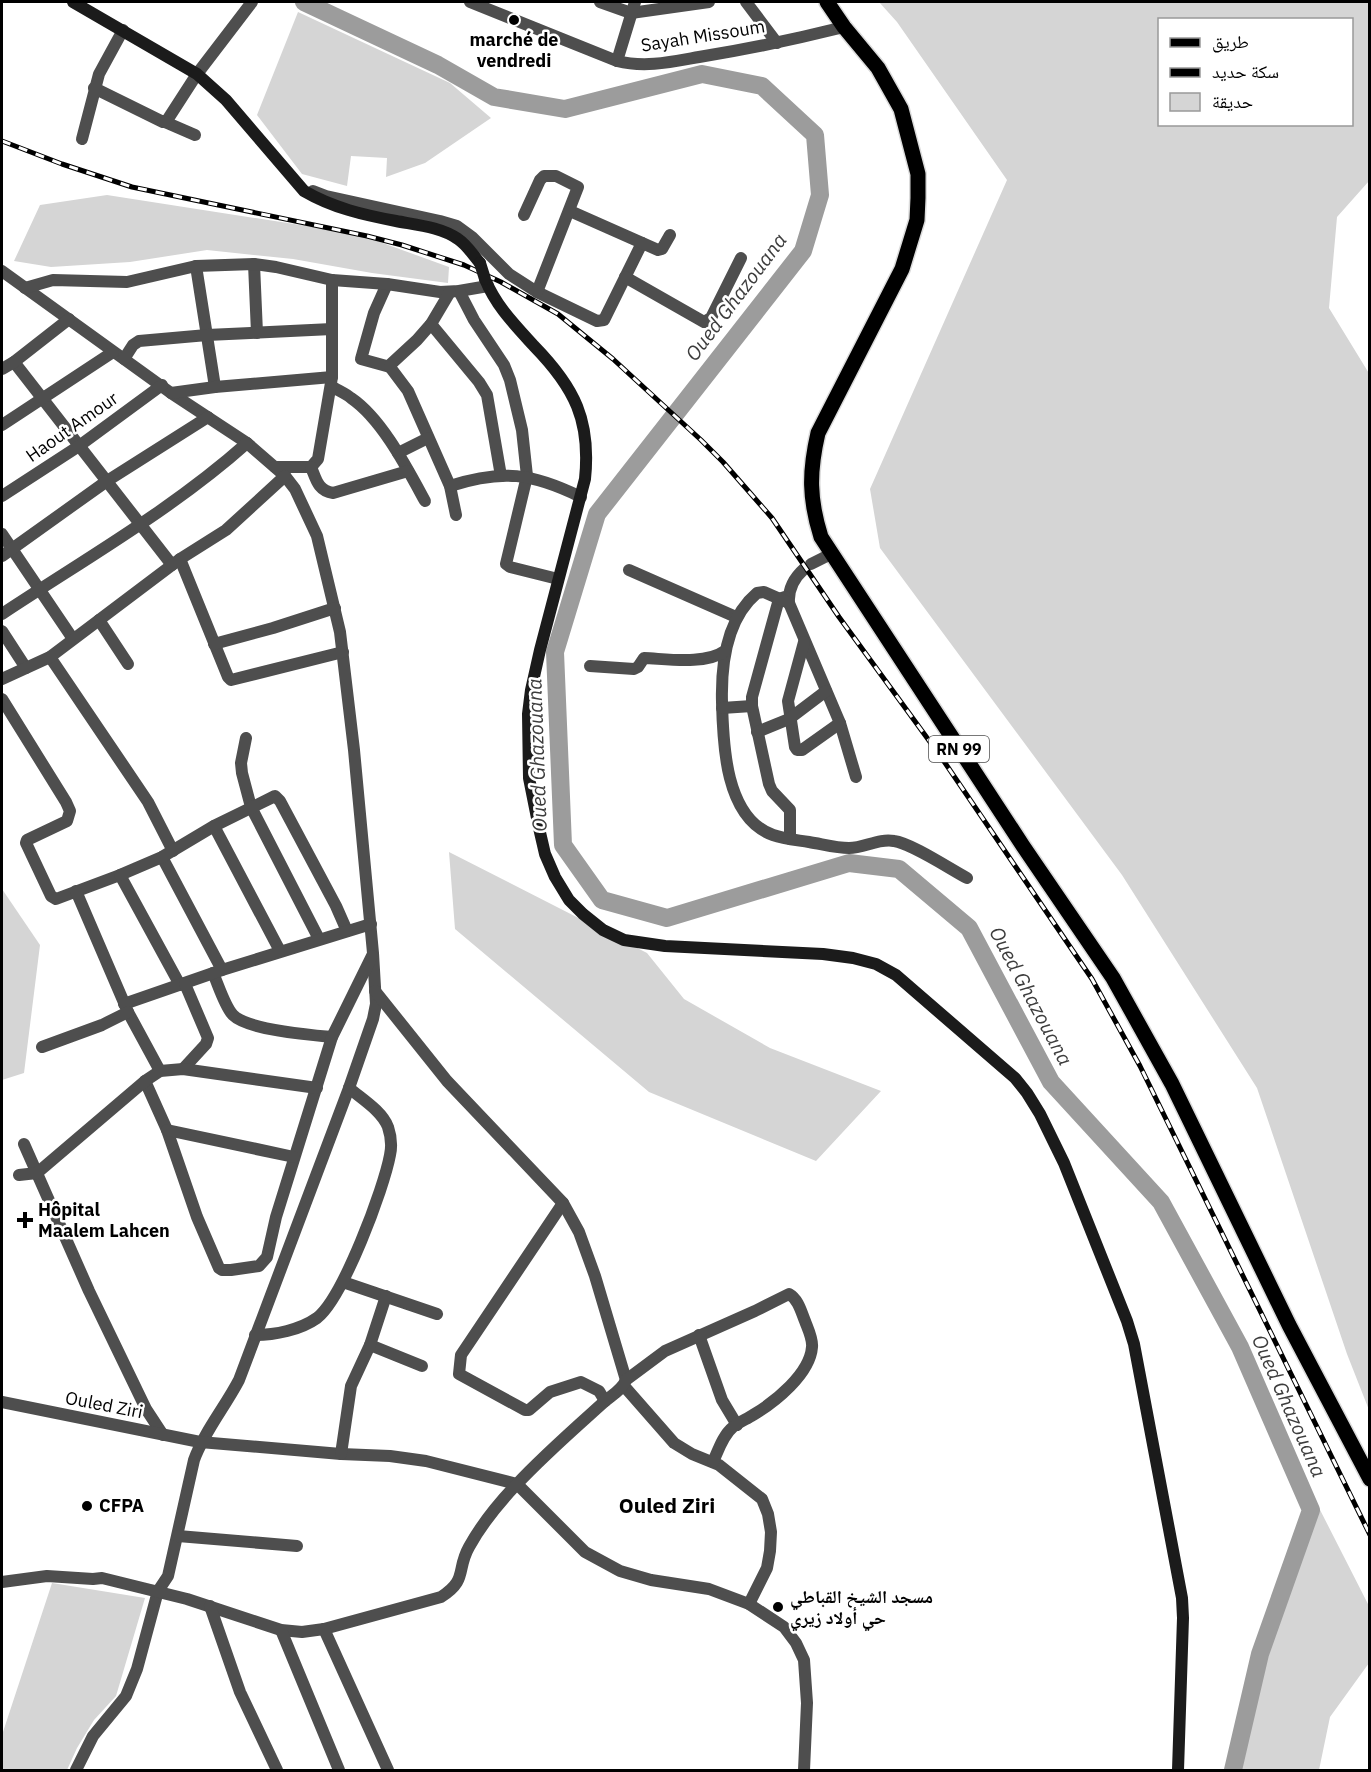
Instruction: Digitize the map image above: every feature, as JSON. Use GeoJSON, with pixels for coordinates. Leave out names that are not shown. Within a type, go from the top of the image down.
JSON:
{"type":"FeatureCollection","features":[{"type":"Feature","properties":{"kind":"main road"},"geometry":{"type":"LineString","coordinates":[[73,2],[197,75],[226,100],[304,191],[321,201],[339,207],[447,233],[459,239],[480,263],[486,282],[509,320],[536,347],[570,389],[580,410],[586,434],[588,455],[585,479],[531,690],[528,714],[529,778],[545,854],[568,900],[603,930],[624,940],[665,945],[823,954],[876,964],[896,975],[1000,1063],[1028,1093],[1064,1163],[1127,1322],[1142,1381],[1182,1598],[1178,1770]]}},
{"type":"Feature","properties":{"kind":"main road","name":"RN 99"},"geometry":{"type":"LineString","coordinates":[[827,2],[843,27],[878,68],[901,109],[918,174],[918,198],[917,220],[902,269],[818,433],[812,459],[811,486],[814,512],[821,537],[1023,846],[1113,978],[1172,1084],[1289,1324],[1370,1479]]}},
{"type":"Feature","properties":{"kind":"street"},"geometry":{"type":"LineString","coordinates":[[165,122],[252,2]]}},
{"type":"Feature","properties":{"kind":"street","name":"Sayah Missoum"},"geometry":{"type":"LineString","coordinates":[[470,2],[617,61],[647,66],[777,43],[843,27]]}},
{"type":"Feature","properties":{"kind":"street"},"geometry":{"type":"LineString","coordinates":[[600,2],[633,7],[710,2]]}},
{"type":"Feature","properties":{"kind":"street"},"geometry":{"type":"LineString","coordinates":[[746,2],[777,43]]}},
{"type":"Feature","properties":{"kind":"street"},"geometry":{"type":"LineString","coordinates":[[617,61],[633,7]]}},
{"type":"Feature","properties":{"kind":"street"},"geometry":{"type":"LineString","coordinates":[[82,139],[99,74],[123,30]]}},
{"type":"Feature","properties":{"kind":"street"},"geometry":{"type":"LineString","coordinates":[[94,88],[195,135]]}},
{"type":"Feature","properties":{"kind":"street"},"geometry":{"type":"LineString","coordinates":[[524,215],[544,176],[551,174],[577,185],[570,211],[537,292]]}},
{"type":"Feature","properties":{"kind":"street"},"geometry":{"type":"LineString","coordinates":[[291,178],[326,196],[440,220],[457,226],[472,237],[509,274],[537,292],[597,321],[602,321],[642,243]]}},
{"type":"Feature","properties":{"kind":"street"},"geometry":{"type":"LineString","coordinates":[[570,211],[660,250],[670,235]]}},
{"type":"Feature","properties":{"kind":"street"},"geometry":{"type":"LineString","coordinates":[[625,277],[704,322],[711,318],[741,258]]}},
{"type":"Feature","properties":{"kind":"street"},"geometry":{"type":"LineString","coordinates":[[25,288],[53,280],[127,282],[196,266],[254,264],[332,280],[461,293]]}},
{"type":"Feature","properties":{"kind":"street"},"geometry":{"type":"LineString","coordinates":[[254,264],[257,333]]}},
{"type":"Feature","properties":{"kind":"street"},"geometry":{"type":"LineString","coordinates":[[196,266],[215,387]]}},
{"type":"Feature","properties":{"kind":"street"},"geometry":{"type":"LineString","coordinates":[[2,271],[166,389],[247,443],[285,476],[295,489],[317,536],[335,608],[343,652],[371,924],[376,1004],[349,1088],[239,1380],[225,1407],[201,1442],[194,1460],[168,1576],[158,1591],[137,1669],[126,1696],[93,1736],[76,1770]]}},
{"type":"Feature","properties":{"kind":"street"},"geometry":{"type":"LineString","coordinates":[[275,467],[311,466],[318,459],[331,381],[332,280]]}},
{"type":"Feature","properties":{"kind":"street"},"geometry":{"type":"LineString","coordinates":[[390,367],[461,293],[486,282]]}},
{"type":"Feature","properties":{"kind":"street"},"geometry":{"type":"LineString","coordinates":[[387,284],[374,313],[361,359],[390,367],[405,385],[450,486],[456,516]]}},
{"type":"Feature","properties":{"kind":"street"},"geometry":{"type":"LineString","coordinates":[[461,293],[474,320],[504,365],[522,430],[526,476],[506,564],[558,579]]}},
{"type":"Feature","properties":{"kind":"street"},"geometry":{"type":"LineString","coordinates":[[2,369],[69,320]]}},
{"type":"Feature","properties":{"kind":"street"},"geometry":{"type":"LineString","coordinates":[[431,324],[487,395],[501,476]]}},
{"type":"Feature","properties":{"kind":"street"},"geometry":{"type":"LineString","coordinates":[[2,425],[43,398],[119,356],[139,341],[332,329]]}},
{"type":"Feature","properties":{"kind":"street"},"geometry":{"type":"LineString","coordinates":[[14,362],[140,524],[176,562],[228,677],[234,681],[343,652]]}},
{"type":"Feature","properties":{"kind":"street"},"geometry":{"type":"LineString","coordinates":[[166,389],[331,381],[362,407],[398,453],[425,501]]}},
{"type":"Feature","properties":{"kind":"street","name":"Haout Amour"},"geometry":{"type":"LineString","coordinates":[[2,496],[166,389]]}},
{"type":"Feature","properties":{"kind":"street"},"geometry":{"type":"LineString","coordinates":[[7,553],[107,481],[208,417]]}},
{"type":"Feature","properties":{"kind":"street"},"geometry":{"type":"LineString","coordinates":[[398,453],[428,438]]}},
{"type":"Feature","properties":{"kind":"street"},"geometry":{"type":"LineString","coordinates":[[2,614],[140,524],[197,484],[247,443]]}},
{"type":"Feature","properties":{"kind":"street"},"geometry":{"type":"LineString","coordinates":[[311,466],[320,487],[326,492],[333,493],[408,471]]}},
{"type":"Feature","properties":{"kind":"street"},"geometry":{"type":"LineString","coordinates":[[2,679],[50,657],[176,562],[226,530],[285,476]]}},
{"type":"Feature","properties":{"kind":"street"},"geometry":{"type":"LineString","coordinates":[[450,486],[482,477],[526,476],[555,485],[580,497]]}},
{"type":"Feature","properties":{"kind":"street"},"geometry":{"type":"LineString","coordinates":[[2,534],[7,553],[38,590],[73,639]]}},
{"type":"Feature","properties":{"kind":"street"},"geometry":{"type":"LineString","coordinates":[[790,839],[790,810],[772,791],[769,784],[752,705],[753,690],[785,600],[797,576],[807,566],[831,554]]}},
{"type":"Feature","properties":{"kind":"street"},"geometry":{"type":"LineString","coordinates":[[629,570],[736,617]]}},
{"type":"Feature","properties":{"kind":"street"},"geometry":{"type":"LineString","coordinates":[[856,777],[840,723],[785,600],[764,592],[757,593],[736,617],[725,651],[722,708],[728,777],[745,814],[753,823],[771,834],[790,839],[847,848],[892,840],[900,842],[968,878]]}},
{"type":"Feature","properties":{"kind":"street"},"geometry":{"type":"LineString","coordinates":[[214,644],[335,608]]}},
{"type":"Feature","properties":{"kind":"street"},"geometry":{"type":"LineString","coordinates":[[99,620],[128,664]]}},
{"type":"Feature","properties":{"kind":"street"},"geometry":{"type":"LineString","coordinates":[[2,631],[26,668]]}},
{"type":"Feature","properties":{"kind":"street"},"geometry":{"type":"LineString","coordinates":[[804,642],[788,701],[795,747],[799,751],[840,723]]}},
{"type":"Feature","properties":{"kind":"street"},"geometry":{"type":"LineString","coordinates":[[590,666],[634,669],[644,658],[683,660],[717,657],[725,651]]}},
{"type":"Feature","properties":{"kind":"street"},"geometry":{"type":"LineString","coordinates":[[50,657],[148,802],[167,854],[218,972],[231,1012],[245,1023],[277,1030],[332,1037]]}},
{"type":"Feature","properties":{"kind":"street"},"geometry":{"type":"LineString","coordinates":[[757,732],[789,719],[826,691]]}},
{"type":"Feature","properties":{"kind":"street"},"geometry":{"type":"LineString","coordinates":[[2,699],[70,812],[67,821],[27,840],[27,848],[53,898],[120,875],[167,854],[214,826],[273,796],[278,797],[347,931]]}},
{"type":"Feature","properties":{"kind":"street"},"geometry":{"type":"LineString","coordinates":[[722,708],[752,705]]}},
{"type":"Feature","properties":{"kind":"street"},"geometry":{"type":"LineString","coordinates":[[246,738],[241,763],[251,807],[319,939]]}},
{"type":"Feature","properties":{"kind":"street"},"geometry":{"type":"LineString","coordinates":[[214,826],[280,951]]}},
{"type":"Feature","properties":{"kind":"street"},"geometry":{"type":"LineString","coordinates":[[120,875],[183,984],[208,1038],[206,1044],[183,1069]]}},
{"type":"Feature","properties":{"kind":"street"},"geometry":{"type":"LineString","coordinates":[[76,891],[126,1008],[160,1071]]}},
{"type":"Feature","properties":{"kind":"street"},"geometry":{"type":"LineString","coordinates":[[42,1047],[102,1025],[126,1008],[183,984],[280,951],[371,924]]}},
{"type":"Feature","properties":{"kind":"street"},"geometry":{"type":"LineString","coordinates":[[145,1081],[167,1130],[196,1217],[217,1264],[222,1270],[259,1266],[267,1257],[276,1217],[332,1037],[373,953]]}},
{"type":"Feature","properties":{"kind":"street"},"geometry":{"type":"LineString","coordinates":[[375,991],[447,1081],[563,1203],[579,1232],[595,1276],[625,1383],[674,1443],[712,1462],[746,1484],[762,1499],[768,1514],[771,1532],[766,1569],[749,1604]]}},
{"type":"Feature","properties":{"kind":"street"},"geometry":{"type":"LineString","coordinates":[[19,1175],[37,1173],[145,1081],[160,1071],[183,1069],[316,1088]]}},
{"type":"Feature","properties":{"kind":"street"},"geometry":{"type":"LineString","coordinates":[[255,1335],[284,1332],[316,1317],[332,1301],[343,1282],[375,1205],[390,1155],[391,1142],[388,1127],[382,1116],[349,1088]]}},
{"type":"Feature","properties":{"kind":"street"},"geometry":{"type":"LineString","coordinates":[[167,1130],[294,1157]]}},
{"type":"Feature","properties":{"kind":"street"},"geometry":{"type":"LineString","coordinates":[[24,1144],[89,1291],[151,1418],[164,1435]]}},
{"type":"Feature","properties":{"kind":"street"},"geometry":{"type":"LineString","coordinates":[[563,1203],[460,1355],[459,1374],[525,1410],[529,1410],[550,1392],[581,1382],[599,1391],[605,1401]]}},
{"type":"Feature","properties":{"kind":"street"},"geometry":{"type":"LineString","coordinates":[[343,1282],[437,1314]]}},
{"type":"Feature","properties":{"kind":"street"},"geometry":{"type":"LineString","coordinates":[[2,1582],[47,1576],[102,1578],[210,1606],[280,1630],[302,1632],[324,1629],[441,1597],[454,1589],[462,1573],[469,1547],[517,1484],[625,1383],[665,1351],[789,1294],[798,1304],[810,1334],[812,1347],[806,1365],[782,1394],[732,1427],[723,1439],[712,1462]]}},
{"type":"Feature","properties":{"kind":"street"},"geometry":{"type":"LineString","coordinates":[[341,1454],[351,1386],[370,1345],[386,1296]]}},
{"type":"Feature","properties":{"kind":"street"},"geometry":{"type":"LineString","coordinates":[[699,1335],[722,1400],[737,1425]]}},
{"type":"Feature","properties":{"kind":"street"},"geometry":{"type":"LineString","coordinates":[[370,1345],[422,1366]]}},
{"type":"Feature","properties":{"kind":"street"},"geometry":{"type":"LineString","coordinates":[[134,1429],[142,1399]]}},
{"type":"Feature","properties":{"kind":"street","name":"Ouled Ziri"},"geometry":{"type":"LineString","coordinates":[[2,1402],[201,1442],[390,1456],[426,1461],[517,1484]]}},
{"type":"Feature","properties":{"kind":"street"},"geometry":{"type":"LineString","coordinates":[[517,1484],[585,1552],[620,1571],[671,1584],[709,1589],[749,1604],[784,1627],[796,1643],[804,1660],[807,1703],[804,1770]]}},
{"type":"Feature","properties":{"kind":"street"},"geometry":{"type":"LineString","coordinates":[[178,1536],[297,1546]]}},
{"type":"Feature","properties":{"kind":"street"},"geometry":{"type":"LineString","coordinates":[[210,1606],[240,1692],[277,1770]]}},
{"type":"Feature","properties":{"kind":"street"},"geometry":{"type":"LineString","coordinates":[[324,1629],[388,1770]]}},
{"type":"Feature","properties":{"kind":"street"},"geometry":{"type":"LineString","coordinates":[[280,1630],[339,1770]]}},
{"type":"Feature","properties":{"kind":"green space"},"geometry":{"type":"Polygon","coordinates":[[[879,2],[1369,2],[1369,181],[1337,217],[1329,308],[1370,375],[1369,1410],[1347,1354],[1257,1088],[1122,875],[880,548],[870,489],[1007,180],[897,22],[879,2]]]}},
{"type":"Feature","properties":{"kind":"green space"},"geometry":{"type":"Polygon","coordinates":[[[298,12],[450,83],[491,118],[425,163],[386,177],[387,158],[351,156],[347,186],[302,174],[257,115],[298,12]]]}},
{"type":"Feature","properties":{"kind":"green space"},"geometry":{"type":"Polygon","coordinates":[[[107,195],[358,234],[449,267],[448,283],[293,259],[207,250],[130,262],[51,267],[14,261],[40,205],[107,195]]]}},
{"type":"Feature","properties":{"kind":"green space"},"geometry":{"type":"Polygon","coordinates":[[[449,852],[647,953],[684,999],[770,1048],[881,1091],[816,1161],[649,1092],[455,929],[449,852]]]}},
{"type":"Feature","properties":{"kind":"green space"},"geometry":{"type":"Polygon","coordinates":[[[2,889],[40,945],[24,1073],[2,1080],[2,889]]]}},
{"type":"Feature","properties":{"kind":"green space"},"geometry":{"type":"Polygon","coordinates":[[[1315,1500],[1370,1608],[1369,1663],[1330,1717],[1319,1770],[1233,1770],[1237,1741],[1315,1500]]]}},
{"type":"Feature","properties":{"kind":"green space"},"geometry":{"type":"Polygon","coordinates":[[[52,1583],[145,1598],[116,1696],[94,1720],[67,1770],[2,1770],[2,1735],[52,1583]]]}},
{"type":"Feature","properties":{"kind":"waterway","name":"Oued Ghazouana"},"geometry":{"type":"LineString","coordinates":[[304,2],[438,65],[494,97],[565,109],[702,74],[762,86],[815,135],[820,195],[803,251],[597,514],[555,652],[563,845],[602,900],[667,918],[849,863],[899,869],[969,928],[1051,1082],[1161,1202],[1240,1347],[1311,1510],[1260,1654],[1233,1770]]}},
{"type":"Feature","properties":{"kind":"railway"},"geometry":{"type":"LineString","coordinates":[[2,141],[132,187],[367,236],[464,265],[501,282],[558,314],[613,359],[723,462],[772,518],[839,617],[941,757],[1092,979],[1140,1066],[1370,1535]]}},
{"type":"Feature","properties":{"kind":"place","name":"marché de vendredi"},"geometry":{"type":"Point","coordinates":[514,20]}},
{"type":"Feature","properties":{"kind":"place","name":"Hôpital Maalem Lahcen"},"geometry":{"type":"Point","coordinates":[25,1220]}},
{"type":"Feature","properties":{"kind":"place","name":"CFPA"},"geometry":{"type":"Point","coordinates":[87,1506]}},
{"type":"Feature","properties":{"kind":"place","name":"مسجد الشيخ القباطي حي أولاد زيري"},"geometry":{"type":"Point","coordinates":[778,1607]}},
{"type":"Feature","properties":{"kind":"district","name":"Ouled Ziri"},"geometry":{"type":"Point","coordinates":[667,1506]}}]}
